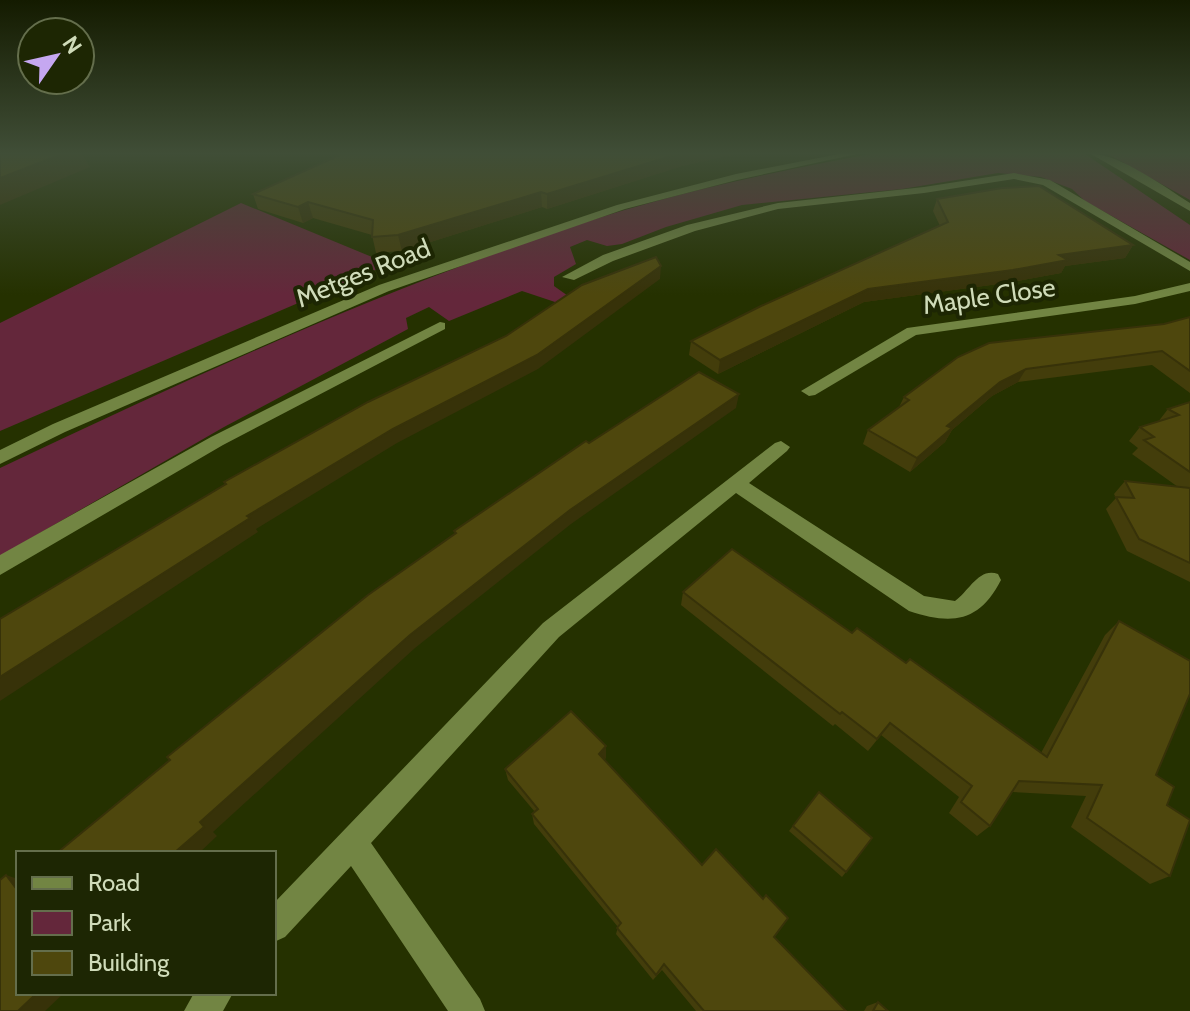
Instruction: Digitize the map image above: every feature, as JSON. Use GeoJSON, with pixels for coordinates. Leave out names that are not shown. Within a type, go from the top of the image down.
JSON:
{"type":"FeatureCollection","features":[{"type":"Feature","properties":{"kind":"street","name":"Metges Road"},"geometry":{"type":"LineString","coordinates":[[0,458],[59,428],[399,283],[643,201]]}},
{"type":"Feature","properties":{"kind":"street"},"geometry":{"type":"LineString","coordinates":[[569,277],[608,258],[691,228],[778,206],[822,201]]}},
{"type":"Feature","properties":{"kind":"street"},"geometry":{"type":"LineString","coordinates":[[1078,201],[1190,267]]}},
{"type":"Feature","properties":{"kind":"street","name":"Maple Close"},"geometry":{"type":"LineString","coordinates":[[809,391],[912,331],[1135,300],[1190,287]]}},
{"type":"Feature","properties":{"kind":"street"},"geometry":{"type":"LineString","coordinates":[[0,566],[57,530],[272,412],[440,326]]}},
{"type":"Feature","properties":{"kind":"street"},"geometry":{"type":"LineString","coordinates":[[276,924],[551,630],[781,447]]}},
{"type":"Feature","properties":{"kind":"street"},"geometry":{"type":"LineString","coordinates":[[735,483],[917,604],[948,613],[967,608],[990,580]]}},
{"type":"Feature","properties":{"kind":"street"},"geometry":{"type":"LineString","coordinates":[[352,841],[468,1011]]}},
{"type":"Feature","properties":{"kind":"street"},"geometry":{"type":"LineString","coordinates":[[201,1011],[214,995]]}},
{"type":"Feature","properties":{"kind":"green space"},"geometry":{"type":"Polygon","coordinates":[[[656,201],[780,201],[742,205],[666,227],[622,244],[607,246],[587,240],[570,247],[576,264],[554,277],[554,286],[571,298],[564,305],[522,291],[449,321],[429,307],[406,318],[408,329],[224,427],[0,556],[0,468],[374,300],[605,216],[656,201]]]}},
{"type":"Feature","properties":{"kind":"green space"},"geometry":{"type":"Polygon","coordinates":[[[1085,201],[1155,201],[1190,225],[1190,260],[1085,201]]]}},
{"type":"Feature","properties":{"kind":"green space"},"geometry":{"type":"Polygon","coordinates":[[[241,203],[389,264],[0,431],[0,323],[241,203]]]}},
{"type":"Feature","properties":{"kind":"building"},"geometry":{"type":"Polygon","coordinates":[[[278,201],[510,201],[398,235],[372,237],[373,220],[308,202],[298,207],[278,201]]]}},
{"type":"Feature","properties":{"kind":"building"},"geometry":{"type":"Polygon","coordinates":[[[938,201],[1063,201],[1133,245],[1059,255],[1068,260],[1013,270],[868,289],[720,360],[691,341],[761,306],[948,222],[938,201]]]}},
{"type":"Feature","properties":{"kind":"building"},"geometry":{"type":"Polygon","coordinates":[[[656,257],[661,266],[537,355],[393,429],[247,516],[250,518],[0,677],[0,619],[226,484],[224,482],[368,402],[506,336],[582,285],[656,257]]]}},
{"type":"Feature","properties":{"kind":"building"},"geometry":{"type":"Polygon","coordinates":[[[1190,317],[1190,371],[1162,351],[1026,369],[1000,382],[947,426],[952,428],[917,458],[868,430],[909,400],[904,397],[958,357],[989,343],[1164,324],[1190,317]]]}},
{"type":"Feature","properties":{"kind":"building"},"geometry":{"type":"Polygon","coordinates":[[[699,372],[739,394],[570,510],[410,635],[200,822],[204,827],[176,851],[59,851],[170,760],[167,757],[368,595],[456,533],[454,531],[586,441],[589,443],[699,372]]]}},
{"type":"Feature","properties":{"kind":"building"},"geometry":{"type":"Polygon","coordinates":[[[1190,402],[1190,472],[1144,440],[1154,437],[1140,427],[1179,415],[1168,409],[1190,402]]]}},
{"type":"Feature","properties":{"kind":"building"},"geometry":{"type":"Polygon","coordinates":[[[1125,481],[1190,488],[1190,563],[1139,539],[1116,497],[1134,498],[1125,481]]]}},
{"type":"Feature","properties":{"kind":"building"},"geometry":{"type":"Polygon","coordinates":[[[732,549],[852,633],[857,628],[906,663],[910,659],[1047,757],[1119,621],[1190,661],[1190,694],[1156,775],[1174,787],[1167,805],[1190,820],[1170,876],[1087,818],[1102,785],[1019,781],[990,826],[961,802],[972,786],[890,723],[877,739],[842,712],[840,714],[683,592],[732,549]]]}},
{"type":"Feature","properties":{"kind":"building"},"geometry":{"type":"Polygon","coordinates":[[[571,711],[606,746],[599,754],[702,865],[716,849],[763,899],[766,895],[788,918],[774,937],[846,1011],[704,1011],[664,964],[656,975],[617,928],[621,923],[532,814],[538,809],[505,769],[571,711]]]}},
{"type":"Feature","properties":{"kind":"building"},"geometry":{"type":"Polygon","coordinates":[[[819,792],[872,838],[846,872],[793,826],[819,792]]]}},
{"type":"Feature","properties":{"kind":"building"},"geometry":{"type":"Polygon","coordinates":[[[6,875],[16,886],[16,995],[35,995],[18,1011],[0,1011],[0,880],[6,875]]]}},
{"type":"Feature","properties":{"kind":"building"},"geometry":{"type":"Polygon","coordinates":[[[878,1002],[888,1011],[873,1011],[878,1002]]]}}]}
